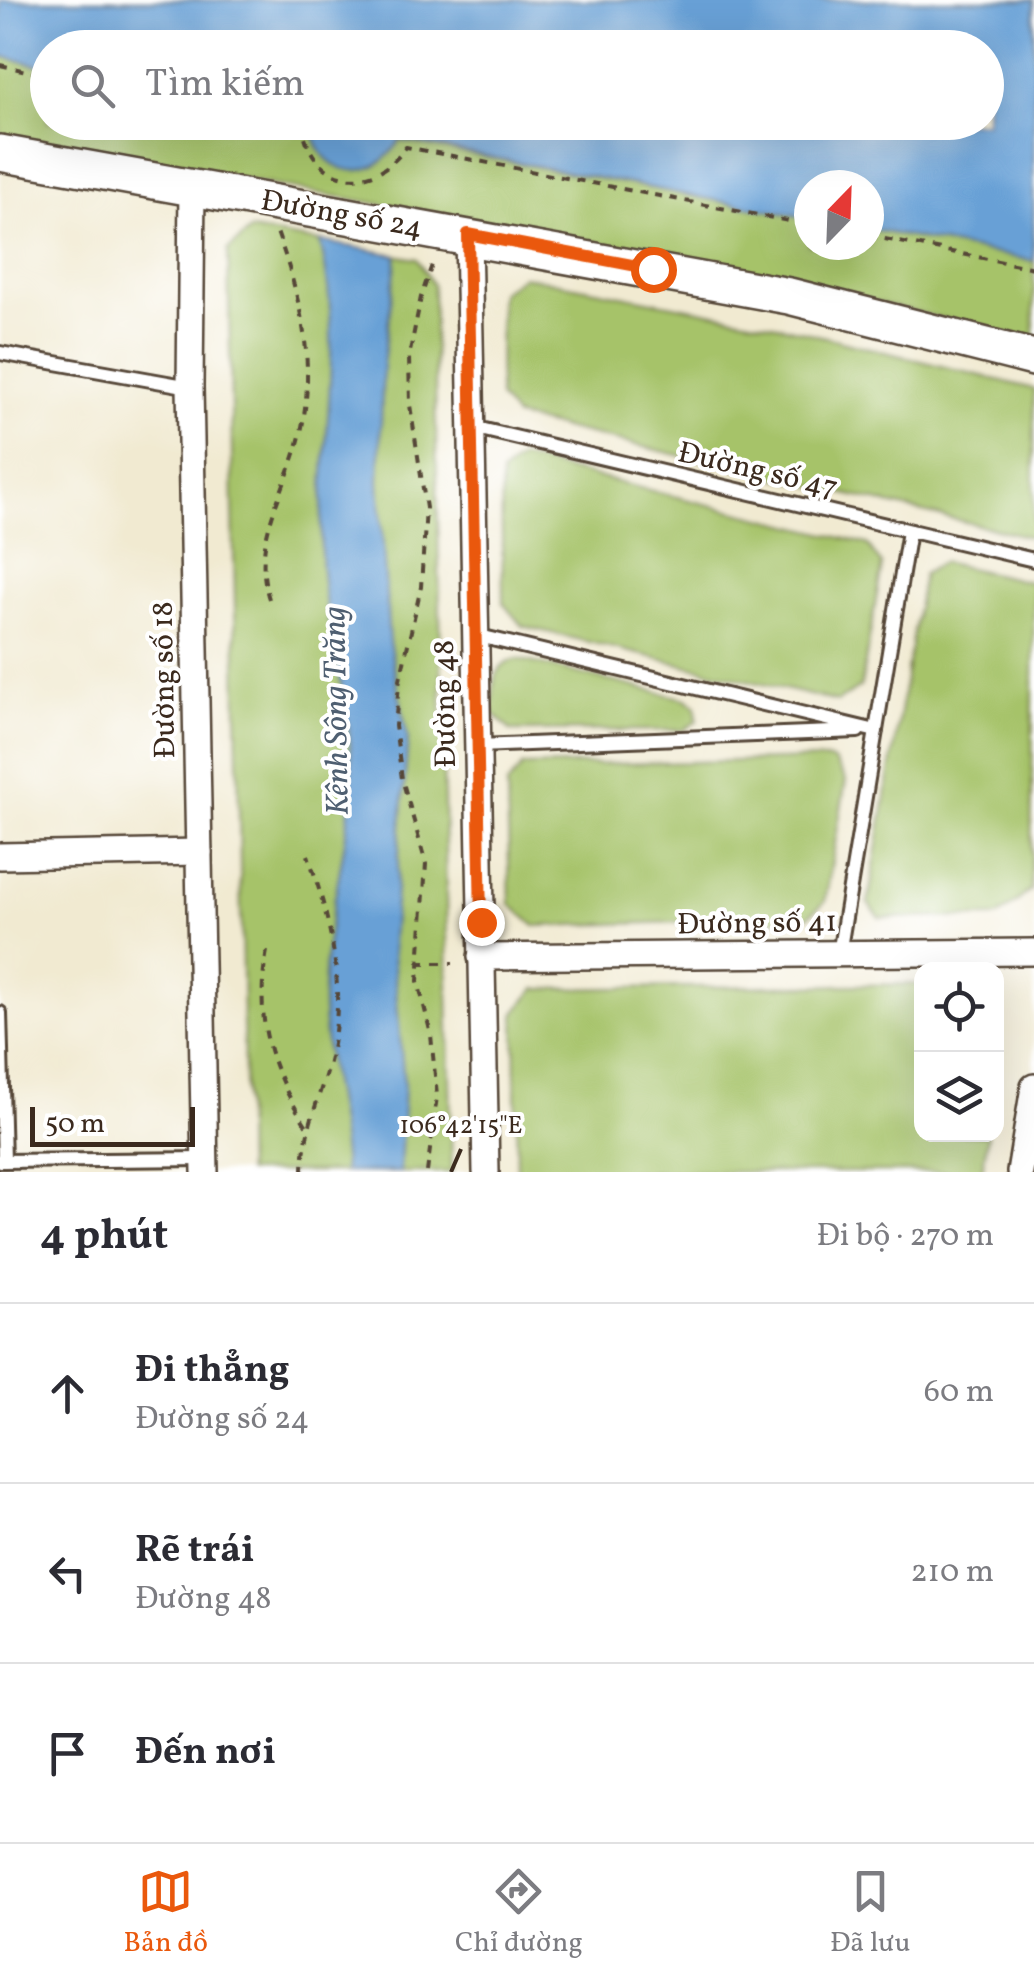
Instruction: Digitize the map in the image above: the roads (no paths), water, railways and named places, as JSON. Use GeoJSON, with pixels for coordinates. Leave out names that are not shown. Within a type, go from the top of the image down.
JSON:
{"type":"FeatureCollection","features":[{"type":"Feature","properties":{"kind":"street","name":"Đường số 24"},"geometry":{"type":"LineString","coordinates":[[0,152],[468,234],[789,296],[1034,358]]}},
{"type":"Feature","properties":{"kind":"street","name":"Đường số 18"},"geometry":{"type":"LineString","coordinates":[[192,187],[190,387],[205,1165]]}},
{"type":"Feature","properties":{"kind":"street","name":"Đường 48"},"geometry":{"type":"LineString","coordinates":[[468,234],[486,1172]]}},
{"type":"Feature","properties":{"kind":"street"},"geometry":{"type":"LineString","coordinates":[[0,856],[199,852]]}},
{"type":"Feature","properties":{"kind":"street","name":"Đường số 41"},"geometry":{"type":"LineString","coordinates":[[481,957],[1034,952]]}},
{"type":"Feature","properties":{"kind":"street"},"geometry":{"type":"LineString","coordinates":[[1020,1172],[1034,1088]]}},
{"type":"Feature","properties":{"kind":"lane"},"geometry":{"type":"LineString","coordinates":[[0,353],[190,387]]}},
{"type":"Feature","properties":{"kind":"lane","name":"Đường số 47"},"geometry":{"type":"LineString","coordinates":[[472,427],[1034,560]]}},
{"type":"Feature","properties":{"kind":"lane"},"geometry":{"type":"LineString","coordinates":[[838,954],[909,531]]}},
{"type":"Feature","properties":{"kind":"lane"},"geometry":{"type":"LineString","coordinates":[[476,634],[876,731]]}},
{"type":"Feature","properties":{"kind":"lane"},"geometry":{"type":"LineString","coordinates":[[478,746],[876,731]]}},
{"type":"Feature","properties":{"kind":"lane"},"geometry":{"type":"LineString","coordinates":[[0,1012],[2,1161],[205,1165]]}},
{"type":"Feature","properties":{"kind":"water"},"geometry":{"type":"Polygon","coordinates":[[[0,0],[1034,0],[1034,261],[884,232],[884,170],[794,170],[794,215],[400,140],[1004,140],[1004,30],[30,30],[30,63],[0,56],[0,0]]]}},
{"type":"Feature","properties":{"kind":"water"},"geometry":{"type":"Polygon","coordinates":[[[316,140],[400,140],[389,155],[362,170],[348,170],[324,156],[316,140]]]}},
{"type":"Feature","properties":{"kind":"water"},"geometry":{"type":"Polygon","coordinates":[[[320,241],[397,255],[383,365],[379,481],[389,641],[408,739],[392,941],[404,1085],[400,1172],[344,1172],[323,1015],[325,963],[348,818],[351,759],[322,576],[331,318],[320,241]]]}},
{"type":"Feature","properties":{"kind":"water label","name":"Kênh Sông Trăng"},"geometry":{"type":"Point","coordinates":[335,711]}}]}
